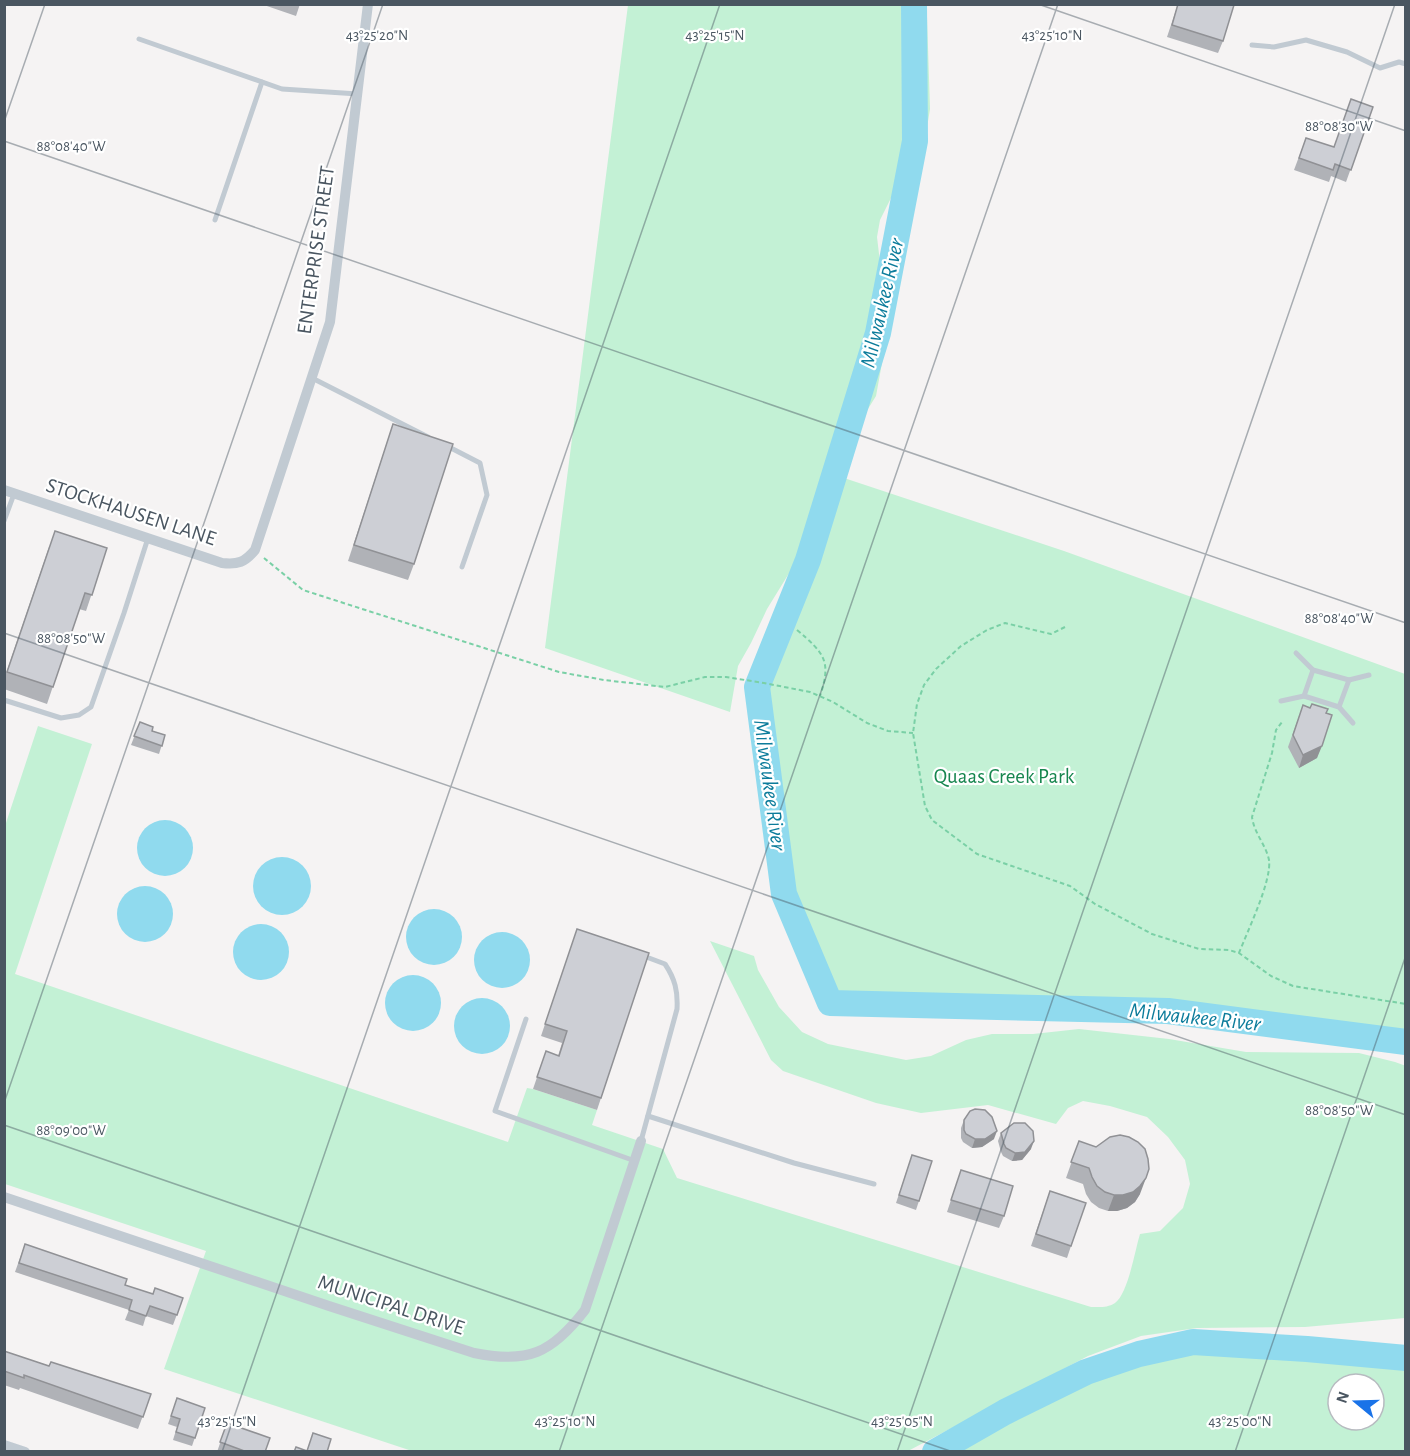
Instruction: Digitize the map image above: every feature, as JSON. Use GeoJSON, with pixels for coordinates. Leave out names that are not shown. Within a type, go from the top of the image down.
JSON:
{"type":"FeatureCollection","features":[{"type":"Feature","properties":{"kind":"street","name":"ENTERPRISE STREET"},"geometry":{"type":"LineString","coordinates":[[246,561],[255,550],[330,322],[368,4]]}},
{"type":"Feature","properties":{"kind":"street","name":"STOCKHAUSEN LANE"},"geometry":{"type":"LineString","coordinates":[[9,492],[222,563],[235,565],[246,561]]}},
{"type":"Feature","properties":{"kind":"street","name":"MUNICIPAL DRIVE"},"geometry":{"type":"LineString","coordinates":[[4,1197],[474,1353],[498,1358],[521,1357],[554,1343],[569,1331],[585,1310],[641,1142]]}},
{"type":"Feature","properties":{"kind":"street"},"geometry":{"type":"LineString","coordinates":[[4,1445],[25,1452]]}},
{"type":"Feature","properties":{"kind":"lane"},"geometry":{"type":"LineString","coordinates":[[139,39],[282,89],[358,94]]}},
{"type":"Feature","properties":{"kind":"lane"},"geometry":{"type":"LineString","coordinates":[[1252,45],[1274,47],[1306,40],[1347,52],[1380,68],[1399,62],[1406,64]]}},
{"type":"Feature","properties":{"kind":"lane"},"geometry":{"type":"LineString","coordinates":[[214,220],[262,82]]}},
{"type":"Feature","properties":{"kind":"lane"},"geometry":{"type":"LineString","coordinates":[[312,378],[480,463],[487,495],[462,567]]}},
{"type":"Feature","properties":{"kind":"lane"},"geometry":{"type":"LineString","coordinates":[[4,521],[9,492]]}},
{"type":"Feature","properties":{"kind":"lane"},"geometry":{"type":"LineString","coordinates":[[4,700],[61,718],[79,715],[92,707],[148,538]]}},
{"type":"Feature","properties":{"kind":"lane"},"geometry":{"type":"LineString","coordinates":[[1296,653],[1313,670],[1348,680],[1369,675]]}},
{"type":"Feature","properties":{"kind":"lane"},"geometry":{"type":"LineString","coordinates":[[1304,696],[1313,670]]}},
{"type":"Feature","properties":{"kind":"lane"},"geometry":{"type":"LineString","coordinates":[[1340,707],[1348,680]]}},
{"type":"Feature","properties":{"kind":"lane"},"geometry":{"type":"LineString","coordinates":[[1281,701],[1304,696],[1340,707],[1353,723]]}},
{"type":"Feature","properties":{"kind":"lane"},"geometry":{"type":"LineString","coordinates":[[633,953],[665,964],[677,985],[677,1009],[641,1142]]}},
{"type":"Feature","properties":{"kind":"lane"},"geometry":{"type":"LineString","coordinates":[[526,1019],[495,1111],[635,1161]]}},
{"type":"Feature","properties":{"kind":"lane"},"geometry":{"type":"LineString","coordinates":[[648,1116],[795,1163],[874,1184]]}},
{"type":"Feature","properties":{"kind":"path"},"geometry":{"type":"LineString","coordinates":[[255,550],[303,590],[560,672],[665,687],[705,677],[726,677],[790,687],[820,696],[867,723],[888,731],[913,733]]}},
{"type":"Feature","properties":{"kind":"path"},"geometry":{"type":"LineString","coordinates":[[1065,627],[1050,634],[1005,623],[987,630],[962,646],[936,669],[924,685],[917,704],[913,733],[925,807],[932,820],[977,854],[1070,886],[1095,904],[1152,934],[1199,949],[1229,950],[1239,953],[1271,976],[1293,987],[1406,1004]]}},
{"type":"Feature","properties":{"kind":"path"},"geometry":{"type":"LineString","coordinates":[[797,630],[817,649],[826,665],[827,676],[820,696]]}},
{"type":"Feature","properties":{"kind":"path"},"geometry":{"type":"LineString","coordinates":[[1239,953],[1268,875],[1268,855],[1253,826],[1252,817],[1272,753],[1276,730],[1282,722]]}},
{"type":"Feature","properties":{"kind":"path"},"geometry":{"type":"LineString","coordinates":[[1306,1452],[1316,1452]]}},
{"type":"Feature","properties":{"kind":"green space","name":"Quaas Creek Park"},"geometry":{"type":"Polygon","coordinates":[[[628,5],[924,5],[927,16],[930,109],[924,146],[914,171],[891,198],[880,220],[877,237],[882,279],[884,352],[876,396],[858,425],[841,477],[1064,551],[1405,674],[1405,1042],[1168,1011],[830,1003],[784,894],[757,687],[806,553],[791,570],[767,609],[738,666],[730,712],[545,648],[628,5]]]}},
{"type":"Feature","properties":{"kind":"green space"},"geometry":{"type":"Polygon","coordinates":[[[38,726],[92,744],[15,974],[508,1142],[527,1088],[533,1089],[597,1110],[592,1125],[663,1149],[677,1178],[1091,1307],[1109,1306],[1120,1298],[1140,1234],[1160,1231],[1183,1208],[1190,1184],[1185,1160],[1168,1137],[1147,1117],[1083,1101],[1068,1108],[1056,1124],[988,1105],[921,1113],[876,1103],[783,1071],[771,1060],[710,941],[754,956],[758,970],[779,1007],[802,1032],[828,1044],[906,1060],[931,1056],[966,1040],[992,1034],[1033,1034],[1079,1029],[1169,1039],[1246,1052],[1359,1053],[1406,1066],[1405,1318],[1305,1327],[1197,1328],[1141,1336],[1088,1356],[908,1451],[412,1451],[164,1369],[206,1251],[5,1184],[5,826],[38,726]]]}},
{"type":"Feature","properties":{"kind":"green space"},"geometry":{"type":"Polygon","coordinates":[[[1193,1342],[1405,1358],[1405,1451],[935,1451],[1005,1412],[1086,1372],[1139,1354],[1193,1342]]]}},
{"type":"Feature","properties":{"kind":"water"},"geometry":{"type":"Polygon","coordinates":[[[159,820],[171,820],[181,824],[189,832],[193,848],[189,864],[181,872],[171,876],[159,876],[149,872],[141,864],[137,854],[137,842],[141,832],[149,824],[159,820]]]}},
{"type":"Feature","properties":{"kind":"water"},"geometry":{"type":"Polygon","coordinates":[[[282,857],[298,862],[306,870],[311,886],[306,902],[298,910],[282,915],[266,910],[258,902],[253,886],[258,870],[266,862],[282,857]]]}},
{"type":"Feature","properties":{"kind":"water"},"geometry":{"type":"Polygon","coordinates":[[[139,886],[151,886],[161,890],[169,898],[173,914],[169,930],[161,938],[151,942],[139,942],[129,938],[121,930],[117,920],[117,908],[121,898],[129,890],[139,886]]]}},
{"type":"Feature","properties":{"kind":"water"},"geometry":{"type":"Polygon","coordinates":[[[428,909],[440,909],[450,913],[458,921],[462,937],[458,953],[450,961],[440,965],[428,965],[418,961],[410,953],[406,943],[406,931],[410,921],[418,913],[428,909]]]}},
{"type":"Feature","properties":{"kind":"water"},"geometry":{"type":"Polygon","coordinates":[[[255,924],[267,924],[277,928],[285,936],[289,952],[285,968],[277,976],[267,980],[255,980],[245,976],[237,968],[233,958],[233,946],[237,936],[245,928],[255,924]]]}},
{"type":"Feature","properties":{"kind":"water"},"geometry":{"type":"Polygon","coordinates":[[[496,932],[508,932],[518,936],[526,944],[530,960],[526,976],[518,984],[508,988],[496,988],[486,984],[478,976],[474,966],[474,954],[478,944],[486,936],[496,932]]]}},
{"type":"Feature","properties":{"kind":"water"},"geometry":{"type":"Polygon","coordinates":[[[407,975],[419,975],[429,979],[437,987],[441,1003],[437,1019],[429,1027],[419,1031],[407,1031],[397,1027],[389,1019],[385,1009],[385,997],[389,987],[397,979],[407,975]]]}},
{"type":"Feature","properties":{"kind":"water"},"geometry":{"type":"Polygon","coordinates":[[[476,998],[488,998],[498,1002],[506,1010],[510,1026],[506,1042],[498,1050],[488,1054],[476,1054],[466,1050],[458,1042],[454,1032],[454,1020],[458,1010],[466,1002],[476,998]]]}},
{"type":"Feature","properties":{"kind":"building"},"geometry":{"type":"Polygon","coordinates":[[[1178,4],[1234,5],[1223,41],[1172,25],[1178,4]]]}},
{"type":"Feature","properties":{"kind":"building"},"geometry":{"type":"Polygon","coordinates":[[[1351,99],[1373,107],[1351,170],[1335,164],[1333,170],[1299,158],[1306,138],[1334,147],[1351,99]]]}},
{"type":"Feature","properties":{"kind":"building"},"geometry":{"type":"Polygon","coordinates":[[[393,424],[453,444],[414,564],[354,545],[393,424]]]}},
{"type":"Feature","properties":{"kind":"building"},"geometry":{"type":"Polygon","coordinates":[[[55,531],[107,548],[92,595],[85,593],[53,687],[7,672],[55,531]]]}},
{"type":"Feature","properties":{"kind":"building"},"geometry":{"type":"Polygon","coordinates":[[[1312,704],[1328,709],[1326,713],[1332,715],[1322,746],[1303,755],[1293,735],[1303,705],[1310,708],[1312,704]]]}},
{"type":"Feature","properties":{"kind":"building"},"geometry":{"type":"Polygon","coordinates":[[[140,722],[153,727],[152,731],[165,735],[162,746],[134,736],[140,722]]]}},
{"type":"Feature","properties":{"kind":"building"},"geometry":{"type":"Polygon","coordinates":[[[577,929],[649,953],[601,1098],[537,1077],[546,1051],[559,1056],[567,1031],[545,1024],[577,929]]]}},
{"type":"Feature","properties":{"kind":"building"},"geometry":{"type":"Polygon","coordinates":[[[985,1110],[992,1117],[997,1131],[985,1139],[975,1139],[966,1134],[964,1130],[964,1120],[970,1111],[985,1110]]]}},
{"type":"Feature","properties":{"kind":"building"},"geometry":{"type":"Polygon","coordinates":[[[1014,1123],[1025,1123],[1033,1131],[1034,1141],[1025,1152],[1015,1153],[1006,1148],[1004,1144],[1001,1133],[1014,1123]]]}},
{"type":"Feature","properties":{"kind":"building"},"geometry":{"type":"Polygon","coordinates":[[[1120,1135],[1138,1142],[1145,1149],[1149,1169],[1146,1178],[1133,1192],[1114,1195],[1097,1186],[1089,1168],[1071,1162],[1079,1141],[1096,1147],[1110,1137],[1120,1135]]]}},
{"type":"Feature","properties":{"kind":"building"},"geometry":{"type":"Polygon","coordinates":[[[912,1155],[932,1161],[919,1201],[899,1195],[912,1155]]]}},
{"type":"Feature","properties":{"kind":"building"},"geometry":{"type":"Polygon","coordinates":[[[961,1170],[1013,1186],[1004,1216],[951,1200],[961,1170]]]}},
{"type":"Feature","properties":{"kind":"building"},"geometry":{"type":"Polygon","coordinates":[[[1050,1191],[1086,1203],[1071,1246],[1036,1234],[1050,1191]]]}},
{"type":"Feature","properties":{"kind":"building"},"geometry":{"type":"Polygon","coordinates":[[[25,1244],[127,1279],[125,1285],[153,1294],[155,1288],[183,1298],[177,1315],[150,1306],[146,1316],[129,1310],[132,1300],[19,1263],[25,1244]]]}},
{"type":"Feature","properties":{"kind":"building"},"geometry":{"type":"Polygon","coordinates":[[[4,1351],[49,1366],[51,1362],[151,1394],[143,1417],[24,1375],[24,1378],[4,1371],[4,1351]]]}},
{"type":"Feature","properties":{"kind":"building"},"geometry":{"type":"Polygon","coordinates":[[[177,1398],[205,1408],[195,1438],[176,1432],[180,1419],[171,1416],[177,1398]]]}},
{"type":"Feature","properties":{"kind":"building"},"geometry":{"type":"Polygon","coordinates":[[[227,1423],[270,1438],[265,1452],[247,1452],[220,1442],[227,1423]]]}},
{"type":"Feature","properties":{"kind":"building"},"geometry":{"type":"Polygon","coordinates":[[[313,1433],[331,1439],[327,1452],[294,1452],[296,1447],[307,1451],[313,1433]]]}},
{"type":"Feature","properties":{"kind":"waterway","name":"Milwaukee River"},"geometry":{"type":"LineString","coordinates":[[914,4],[915,141],[878,333],[808,560],[757,687],[784,894],[830,1003],[1168,1011],[1406,1042]]}},
{"type":"Feature","properties":{"kind":"waterway","name":"Milwaukee River"},"geometry":{"type":"LineString","coordinates":[[935,1452],[1005,1412],[1086,1372],[1139,1354],[1193,1342],[1406,1358]]}}]}
